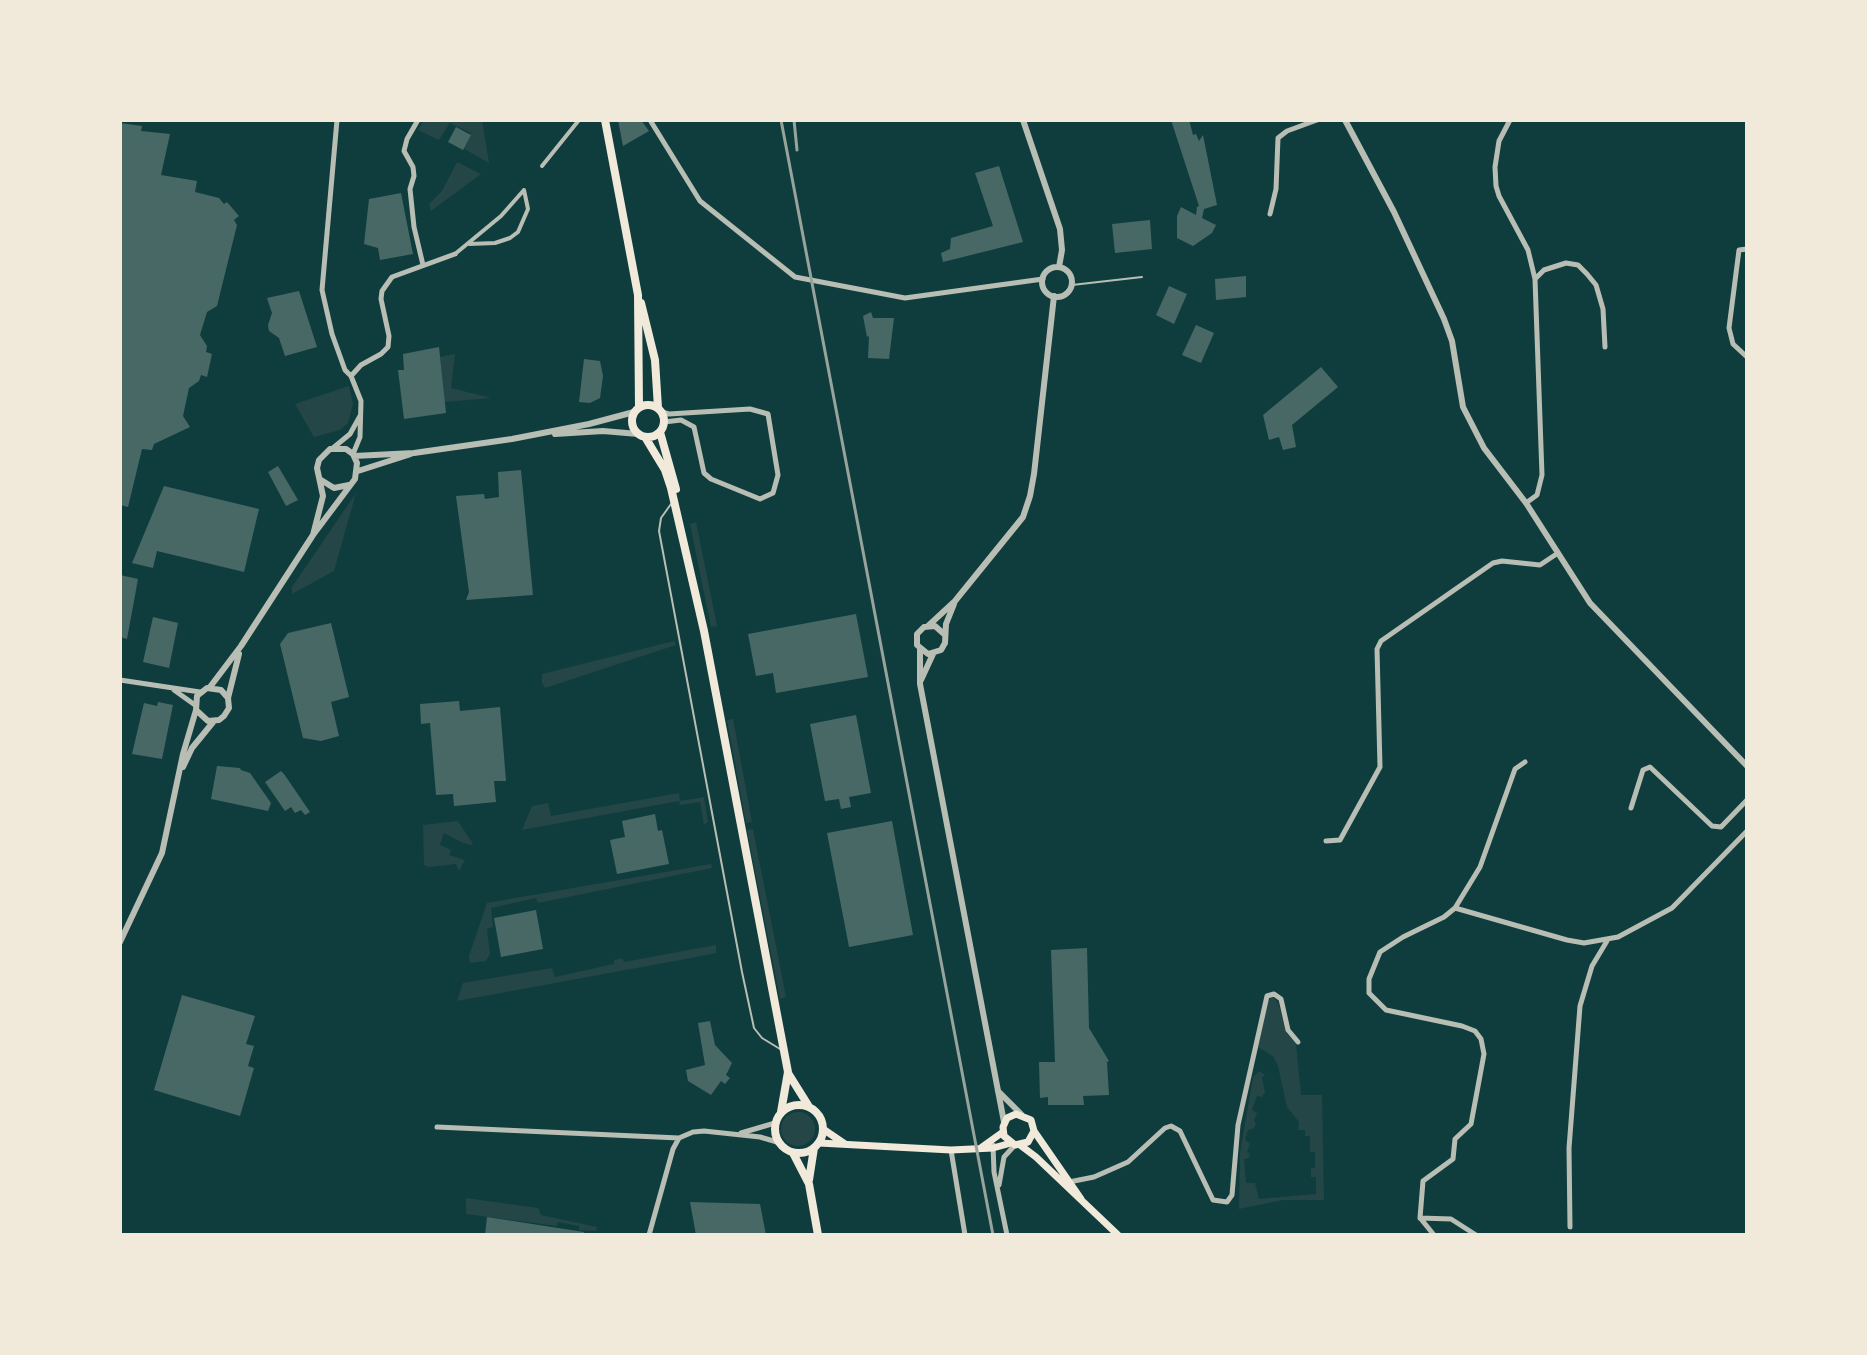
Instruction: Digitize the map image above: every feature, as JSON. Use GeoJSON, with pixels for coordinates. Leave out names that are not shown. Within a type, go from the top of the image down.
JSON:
{"type":"FeatureCollection","features":[{"type":"Feature","properties":{"kind":"main road"},"geometry":{"type":"LineString","coordinates":[[605,120],[638,295],[655,360],[664,422],[660,432],[675,484],[704,631]]}},
{"type":"Feature","properties":{"kind":"main road"},"geometry":{"type":"LineString","coordinates":[[638,295],[636,409],[632,424],[665,470],[674,500],[704,631],[788,1072],[808,1106],[819,1116],[823,1129],[847,1145]]}},
{"type":"Feature","properties":{"kind":"main road"},"geometry":{"type":"LineString","coordinates":[[636,409],[649,404],[660,410]]}},
{"type":"Feature","properties":{"kind":"main road"},"geometry":{"type":"LineString","coordinates":[[642,436],[660,432]]}},
{"type":"Feature","properties":{"kind":"main road"},"geometry":{"type":"LineString","coordinates":[[788,1072],[781,1112],[775,1123],[777,1142],[793,1153],[809,1184],[818,1235]]}},
{"type":"Feature","properties":{"kind":"main road"},"geometry":{"type":"LineString","coordinates":[[781,1112],[791,1105],[808,1106]]}},
{"type":"Feature","properties":{"kind":"main road"},"geometry":{"type":"LineString","coordinates":[[980,1148],[1003,1132],[1005,1122],[1011,1116],[1021,1114],[1031,1120],[1034,1131],[1081,1199]]}},
{"type":"Feature","properties":{"kind":"main road"},"geometry":{"type":"LineString","coordinates":[[809,1184],[816,1146],[823,1129]]}},
{"type":"Feature","properties":{"kind":"main road"},"geometry":{"type":"LineString","coordinates":[[793,1153],[807,1152],[816,1146],[847,1145],[951,1150],[993,1148],[1028,1142],[1034,1131]]}},
{"type":"Feature","properties":{"kind":"main road"},"geometry":{"type":"LineString","coordinates":[[1003,1132],[1118,1235]]}},
{"type":"Feature","properties":{"kind":"street"},"geometry":{"type":"LineString","coordinates":[[337,120],[322,290],[332,334],[361,401],[360,437],[353,455],[358,471]]}},
{"type":"Feature","properties":{"kind":"street"},"geometry":{"type":"LineString","coordinates":[[418,120],[404,151],[413,167],[410,189],[414,227],[423,265]]}},
{"type":"Feature","properties":{"kind":"street"},"geometry":{"type":"LineString","coordinates":[[542,166],[579,120]]}},
{"type":"Feature","properties":{"kind":"street"},"geometry":{"type":"LineString","coordinates":[[650,120],[700,201],[795,277],[905,298],[1043,279]]}},
{"type":"Feature","properties":{"kind":"street"},"geometry":{"type":"LineString","coordinates":[[1023,120],[1060,229],[1062,250],[1059,267]]}},
{"type":"Feature","properties":{"kind":"street"},"geometry":{"type":"LineString","coordinates":[[1270,214],[1276,189],[1278,138],[1287,131],[1317,120]]}},
{"type":"Feature","properties":{"kind":"street"},"geometry":{"type":"LineString","coordinates":[[1345,120],[1383,190],[1444,319],[1452,341],[1463,407],[1484,448],[1526,503],[1590,603],[1747,766]]}},
{"type":"Feature","properties":{"kind":"street"},"geometry":{"type":"LineString","coordinates":[[1510,120],[1499,141],[1496,186],[1528,250],[1535,279],[1542,475],[1537,495],[1526,503]]}},
{"type":"Feature","properties":{"kind":"street"},"geometry":{"type":"LineString","coordinates":[[351,376],[361,365],[388,347],[390,342],[381,299],[382,291],[392,277],[455,254],[501,216],[524,190],[528,209],[518,232],[495,243],[469,244]]}},
{"type":"Feature","properties":{"kind":"street"},"geometry":{"type":"LineString","coordinates":[[1747,249],[1739,250],[1729,328],[1733,344],[1747,357]]}},
{"type":"Feature","properties":{"kind":"street"},"geometry":{"type":"LineString","coordinates":[[1535,279],[1544,270],[1566,263],[1578,265],[1596,285],[1603,309],[1605,347]]}},
{"type":"Feature","properties":{"kind":"street"},"geometry":{"type":"LineString","coordinates":[[1059,267],[1069,273],[1072,285],[1065,294],[1054,296],[1046,292],[1043,279],[1049,270],[1059,267]]}},
{"type":"Feature","properties":{"kind":"street"},"geometry":{"type":"LineString","coordinates":[[1005,1122],[920,684],[920,650],[916,640],[917,634],[955,601],[1023,517],[1030,496],[1054,296]]}},
{"type":"Feature","properties":{"kind":"street"},"geometry":{"type":"LineString","coordinates":[[333,448],[342,448],[353,455],[414,453],[589,424],[636,409]]}},
{"type":"Feature","properties":{"kind":"street"},"geometry":{"type":"LineString","coordinates":[[660,410],[669,414],[750,409],[768,414],[778,475],[773,493],[760,499],[711,479],[704,473],[694,427],[681,420],[664,422]]}},
{"type":"Feature","properties":{"kind":"street"},"geometry":{"type":"LineString","coordinates":[[313,535],[322,506],[321,480],[317,468],[319,460],[355,428],[362,411]]}},
{"type":"Feature","properties":{"kind":"street"},"geometry":{"type":"LineString","coordinates":[[527,436],[603,431],[642,436]]}},
{"type":"Feature","properties":{"kind":"street"},"geometry":{"type":"LineString","coordinates":[[120,680],[173,690],[200,692],[210,687],[358,471],[414,453]]}},
{"type":"Feature","properties":{"kind":"street"},"geometry":{"type":"LineString","coordinates":[[321,480],[334,488],[349,485]]}},
{"type":"Feature","properties":{"kind":"street"},"geometry":{"type":"LineString","coordinates":[[1326,841],[1340,840],[1380,767],[1377,649],[1381,641],[1493,563],[1540,565],[1558,553]]}},
{"type":"Feature","properties":{"kind":"street"},"geometry":{"type":"LineString","coordinates":[[920,684],[933,654],[944,646],[944,634],[955,601]]}},
{"type":"Feature","properties":{"kind":"street"},"geometry":{"type":"LineString","coordinates":[[928,626],[935,626],[944,634]]}},
{"type":"Feature","properties":{"kind":"street"},"geometry":{"type":"LineString","coordinates":[[180,773],[192,748],[214,721],[228,711],[228,698],[241,646]]}},
{"type":"Feature","properties":{"kind":"street"},"geometry":{"type":"LineString","coordinates":[[920,650],[933,654]]}},
{"type":"Feature","properties":{"kind":"street"},"geometry":{"type":"LineString","coordinates":[[210,687],[221,690],[228,698]]}},
{"type":"Feature","properties":{"kind":"street"},"geometry":{"type":"LineString","coordinates":[[173,690],[196,707],[203,719],[214,721]]}},
{"type":"Feature","properties":{"kind":"street"},"geometry":{"type":"LineString","coordinates":[[120,942],[162,853],[200,692]]}},
{"type":"Feature","properties":{"kind":"street"},"geometry":{"type":"LineString","coordinates":[[1434,1235],[1420,1218],[1423,1181],[1453,1159],[1455,1139],[1471,1124],[1484,1054],[1481,1039],[1475,1031],[1462,1026],[1386,1010],[1369,993],[1369,979],[1380,952],[1455,908],[1480,867],[1515,769],[1525,762]]}},
{"type":"Feature","properties":{"kind":"street"},"geometry":{"type":"LineString","coordinates":[[1631,808],[1643,770],[1650,767],[1705,823],[1712,826],[1721,827],[1747,800]]}},
{"type":"Feature","properties":{"kind":"street"},"geometry":{"type":"LineString","coordinates":[[1455,908],[1567,940],[1584,943],[1608,940],[1640,927],[1672,908],[1747,831]]}},
{"type":"Feature","properties":{"kind":"street"},"geometry":{"type":"LineString","coordinates":[[1570,1227],[1569,1148],[1580,1006],[1592,966],[1608,940]]}},
{"type":"Feature","properties":{"kind":"street"},"geometry":{"type":"LineString","coordinates":[[1069,1182],[1094,1177],[1128,1162],[1171,1126],[1180,1131],[1213,1200],[1227,1202],[1232,1195],[1238,1125],[1264,1001],[1271,993],[1281,999],[1288,1030],[1298,1042]]}},
{"type":"Feature","properties":{"kind":"street"},"geometry":{"type":"LineString","coordinates":[[997,1089],[1021,1114]]}},
{"type":"Feature","properties":{"kind":"street"},"geometry":{"type":"LineString","coordinates":[[737,1134],[775,1123]]}},
{"type":"Feature","properties":{"kind":"street"},"geometry":{"type":"LineString","coordinates":[[437,1127],[679,1138],[704,1131],[777,1142]]}},
{"type":"Feature","properties":{"kind":"street"},"geometry":{"type":"LineString","coordinates":[[649,1235],[673,1149],[679,1138]]}},
{"type":"Feature","properties":{"kind":"street"},"geometry":{"type":"LineString","coordinates":[[993,1139],[994,1172],[1007,1235]]}},
{"type":"Feature","properties":{"kind":"street"},"geometry":{"type":"LineString","coordinates":[[999,1190],[1004,1157],[1015,1144]]}},
{"type":"Feature","properties":{"kind":"street"},"geometry":{"type":"LineString","coordinates":[[951,1150],[965,1235]]}},
{"type":"Feature","properties":{"kind":"street"},"geometry":{"type":"LineString","coordinates":[[1420,1218],[1451,1219],[1476,1235]]}},
{"type":"Feature","properties":{"kind":"lane"},"geometry":{"type":"LineString","coordinates":[[1072,285],[1142,277]]}},
{"type":"Feature","properties":{"kind":"lane"},"geometry":{"type":"LineString","coordinates":[[674,500],[661,518],[659,531],[742,972],[754,1028],[762,1038],[784,1051]]}},
{"type":"Feature","properties":{"kind":"shaded area"},"geometry":{"type":"Polygon","coordinates":[[[424,120],[482,120],[489,163],[461,147],[471,133],[450,123],[439,140],[418,130],[424,120]]]}},
{"type":"Feature","properties":{"kind":"shaded area"},"geometry":{"type":"Polygon","coordinates":[[[457,162],[481,174],[431,211],[429,204],[442,191],[457,162]]]}},
{"type":"Feature","properties":{"kind":"shaded area"},"geometry":{"type":"Polygon","coordinates":[[[455,354],[451,388],[491,398],[444,402],[440,357],[455,354]]]}},
{"type":"Feature","properties":{"kind":"shaded area"},"geometry":{"type":"Polygon","coordinates":[[[349,386],[353,404],[348,423],[340,430],[314,437],[295,404],[349,386]]]}},
{"type":"Feature","properties":{"kind":"shaded area"},"geometry":{"type":"Polygon","coordinates":[[[356,493],[334,571],[292,594],[292,587],[356,493]]]}},
{"type":"Feature","properties":{"kind":"shaded area"},"geometry":{"type":"Polygon","coordinates":[[[696,522],[717,626],[711,627],[690,524],[696,522]]]}},
{"type":"Feature","properties":{"kind":"shaded area"},"geometry":{"type":"Polygon","coordinates":[[[674,641],[676,645],[545,688],[542,683],[542,674],[674,641]]]}},
{"type":"Feature","properties":{"kind":"shaded area"},"geometry":{"type":"Polygon","coordinates":[[[733,719],[752,822],[746,823],[727,720],[733,719]]]}},
{"type":"Feature","properties":{"kind":"shaded area"},"geometry":{"type":"Polygon","coordinates":[[[679,793],[680,801],[704,797],[708,822],[704,825],[700,802],[680,805],[679,801],[522,830],[532,806],[548,803],[551,816],[679,793]]]}},
{"type":"Feature","properties":{"kind":"shaded area"},"geometry":{"type":"Polygon","coordinates":[[[458,821],[473,844],[444,833],[440,845],[451,850],[449,855],[465,860],[459,871],[456,864],[424,865],[423,825],[458,821]]]}},
{"type":"Feature","properties":{"kind":"shaded area"},"geometry":{"type":"Polygon","coordinates":[[[753,829],[786,997],[780,999],[747,830],[753,829]]]}},
{"type":"Feature","properties":{"kind":"shaded area"},"geometry":{"type":"Polygon","coordinates":[[[711,864],[712,868],[538,903],[536,898],[491,908],[493,927],[487,929],[490,954],[486,961],[470,963],[469,956],[487,903],[711,864]]]}},
{"type":"Feature","properties":{"kind":"shaded area"},"geometry":{"type":"Polygon","coordinates":[[[716,945],[716,953],[457,1001],[463,983],[552,968],[555,977],[614,964],[614,960],[622,958],[624,962],[716,945]]]}},
{"type":"Feature","properties":{"kind":"shaded area"},"geometry":{"type":"Polygon","coordinates":[[[1273,997],[1278,1003],[1287,1034],[1296,1043],[1301,1095],[1322,1095],[1324,1200],[1283,1200],[1239,1209],[1240,1153],[1253,1077],[1259,1071],[1265,1075],[1262,1078],[1265,1092],[1262,1097],[1257,1096],[1252,1110],[1257,1113],[1256,1123],[1254,1128],[1248,1130],[1245,1139],[1250,1144],[1247,1152],[1250,1153],[1249,1158],[1244,1159],[1246,1183],[1255,1183],[1259,1199],[1316,1194],[1316,1177],[1311,1177],[1311,1168],[1315,1168],[1315,1152],[1310,1152],[1310,1136],[1305,1136],[1305,1130],[1298,1130],[1299,1122],[1287,1107],[1273,1056],[1258,1047],[1267,1001],[1273,997]]]}},
{"type":"Feature","properties":{"kind":"shaded area"},"geometry":{"type":"Polygon","coordinates":[[[798,1112],[810,1117],[815,1129],[810,1141],[798,1146],[786,1141],[781,1129],[786,1117],[798,1112]]]}},
{"type":"Feature","properties":{"kind":"shaded area"},"geometry":{"type":"Polygon","coordinates":[[[466,1198],[538,1208],[541,1215],[597,1227],[596,1231],[579,1230],[579,1226],[558,1222],[557,1226],[466,1214],[466,1198]]]}},
{"type":"Feature","properties":{"kind":"building"},"geometry":{"type":"Polygon","coordinates":[[[618,120],[641,120],[649,131],[623,146],[618,120]]]}},
{"type":"Feature","properties":{"kind":"building"},"geometry":{"type":"Polygon","coordinates":[[[1171,120],[1189,120],[1193,135],[1196,134],[1199,141],[1203,135],[1217,205],[1204,209],[1202,218],[1216,225],[1212,233],[1193,246],[1177,238],[1177,216],[1181,207],[1196,215],[1199,206],[1171,120]]]}},
{"type":"Feature","properties":{"kind":"building"},"geometry":{"type":"Polygon","coordinates":[[[120,123],[142,126],[141,131],[170,134],[161,175],[197,181],[195,192],[219,198],[224,204],[227,202],[239,216],[234,220],[237,225],[217,306],[207,312],[200,335],[207,346],[206,352],[212,354],[207,377],[201,375],[199,381],[189,388],[183,416],[190,427],[154,444],[152,450],[142,449],[128,507],[120,505],[120,123]]]}},
{"type":"Feature","properties":{"kind":"building"},"geometry":{"type":"Polygon","coordinates":[[[456,127],[471,135],[463,150],[448,142],[456,127]]]}},
{"type":"Feature","properties":{"kind":"building"},"geometry":{"type":"Polygon","coordinates":[[[999,166],[1023,242],[943,262],[941,253],[950,249],[951,238],[993,226],[975,173],[999,166]]]}},
{"type":"Feature","properties":{"kind":"building"},"geometry":{"type":"Polygon","coordinates":[[[401,193],[413,254],[380,260],[378,248],[364,244],[369,199],[401,193]]]}},
{"type":"Feature","properties":{"kind":"building"},"geometry":{"type":"Polygon","coordinates":[[[1150,220],[1152,249],[1115,253],[1112,224],[1150,220]]]}},
{"type":"Feature","properties":{"kind":"building"},"geometry":{"type":"Polygon","coordinates":[[[1246,276],[1246,297],[1216,300],[1215,279],[1246,276]]]}},
{"type":"Feature","properties":{"kind":"building"},"geometry":{"type":"Polygon","coordinates":[[[1169,286],[1187,294],[1174,324],[1156,315],[1169,286]]]}},
{"type":"Feature","properties":{"kind":"building"},"geometry":{"type":"Polygon","coordinates":[[[299,291],[317,347],[285,356],[279,338],[269,331],[272,313],[267,298],[299,291]]]}},
{"type":"Feature","properties":{"kind":"building"},"geometry":{"type":"Polygon","coordinates":[[[871,312],[873,318],[894,318],[889,359],[868,358],[869,336],[863,316],[871,312]]]}},
{"type":"Feature","properties":{"kind":"building"},"geometry":{"type":"Polygon","coordinates":[[[1196,325],[1214,333],[1201,363],[1182,355],[1196,325]]]}},
{"type":"Feature","properties":{"kind":"building"},"geometry":{"type":"Polygon","coordinates":[[[439,347],[446,413],[404,419],[398,370],[404,370],[403,354],[439,347]]]}},
{"type":"Feature","properties":{"kind":"building"},"geometry":{"type":"Polygon","coordinates":[[[584,359],[600,361],[603,376],[600,398],[590,403],[579,402],[584,359]]]}},
{"type":"Feature","properties":{"kind":"building"},"geometry":{"type":"Polygon","coordinates":[[[1321,367],[1338,387],[1292,425],[1296,447],[1283,450],[1279,437],[1269,440],[1263,415],[1321,367]]]}},
{"type":"Feature","properties":{"kind":"building"},"geometry":{"type":"Polygon","coordinates":[[[278,466],[298,500],[286,506],[268,472],[278,466]]]}},
{"type":"Feature","properties":{"kind":"building"},"geometry":{"type":"Polygon","coordinates":[[[521,470],[533,595],[466,600],[469,592],[456,496],[484,494],[485,499],[499,497],[498,472],[521,470]]]}},
{"type":"Feature","properties":{"kind":"building"},"geometry":{"type":"Polygon","coordinates":[[[164,486],[259,509],[244,572],[157,551],[153,568],[132,563],[164,486]]]}},
{"type":"Feature","properties":{"kind":"building"},"geometry":{"type":"Polygon","coordinates":[[[120,575],[138,579],[127,639],[120,637],[120,575]]]}},
{"type":"Feature","properties":{"kind":"building"},"geometry":{"type":"Polygon","coordinates":[[[856,614],[868,677],[776,693],[773,673],[756,676],[748,634],[856,614]]]}},
{"type":"Feature","properties":{"kind":"building"},"geometry":{"type":"Polygon","coordinates":[[[153,617],[178,623],[169,668],[143,662],[153,617]]]}},
{"type":"Feature","properties":{"kind":"building"},"geometry":{"type":"Polygon","coordinates":[[[331,623],[349,697],[331,702],[339,736],[321,741],[303,738],[280,644],[288,633],[331,623]]]}},
{"type":"Feature","properties":{"kind":"building"},"geometry":{"type":"Polygon","coordinates":[[[459,701],[460,711],[500,707],[506,781],[494,781],[496,802],[454,806],[453,794],[436,795],[430,723],[421,724],[420,704],[459,701]]]}},
{"type":"Feature","properties":{"kind":"building"},"geometry":{"type":"Polygon","coordinates":[[[158,702],[173,705],[162,759],[132,754],[144,703],[157,706],[158,702]]]}},
{"type":"Feature","properties":{"kind":"building"},"geometry":{"type":"Polygon","coordinates":[[[856,715],[871,793],[849,797],[851,807],[841,809],[839,799],[825,801],[810,724],[856,715]]]}},
{"type":"Feature","properties":{"kind":"building"},"geometry":{"type":"Polygon","coordinates":[[[217,766],[240,768],[250,773],[271,803],[268,811],[211,799],[217,766]]]}},
{"type":"Feature","properties":{"kind":"building"},"geometry":{"type":"Polygon","coordinates":[[[281,771],[310,812],[305,815],[301,810],[295,813],[291,807],[285,811],[265,782],[281,771]]]}},
{"type":"Feature","properties":{"kind":"building"},"geometry":{"type":"Polygon","coordinates":[[[655,814],[658,831],[662,830],[669,864],[617,874],[610,840],[625,837],[622,821],[655,814]]]}},
{"type":"Feature","properties":{"kind":"building"},"geometry":{"type":"Polygon","coordinates":[[[892,821],[913,935],[849,947],[827,833],[892,821]]]}},
{"type":"Feature","properties":{"kind":"building"},"geometry":{"type":"Polygon","coordinates":[[[536,910],[543,949],[501,957],[494,918],[536,910]]]}},
{"type":"Feature","properties":{"kind":"building"},"geometry":{"type":"Polygon","coordinates":[[[1087,948],[1089,1028],[1109,1061],[1109,1095],[1083,1096],[1084,1105],[1048,1105],[1048,1097],[1040,1098],[1039,1062],[1055,1062],[1051,950],[1087,948]]]}},
{"type":"Feature","properties":{"kind":"building"},"geometry":{"type":"Polygon","coordinates":[[[182,995],[255,1016],[246,1044],[254,1046],[248,1066],[254,1068],[240,1116],[154,1090],[182,995]]]}},
{"type":"Feature","properties":{"kind":"building"},"geometry":{"type":"Polygon","coordinates":[[[710,1021],[715,1045],[732,1063],[726,1075],[730,1078],[725,1084],[721,1081],[711,1095],[688,1081],[686,1070],[705,1065],[698,1023],[710,1021]]]}},
{"type":"Feature","properties":{"kind":"building"},"geometry":{"type":"Polygon","coordinates":[[[690,1202],[760,1204],[766,1235],[696,1235],[690,1202]]]}},
{"type":"Feature","properties":{"kind":"building"},"geometry":{"type":"Polygon","coordinates":[[[487,1217],[584,1232],[585,1235],[485,1235],[487,1217]]]}},
{"type":"Feature","properties":{"kind":"railway"},"geometry":{"type":"LineString","coordinates":[[781,120],[993,1235]]}},
{"type":"Feature","properties":{"kind":"railway"},"geometry":{"type":"LineString","coordinates":[[794,120],[797,150]]}}]}
